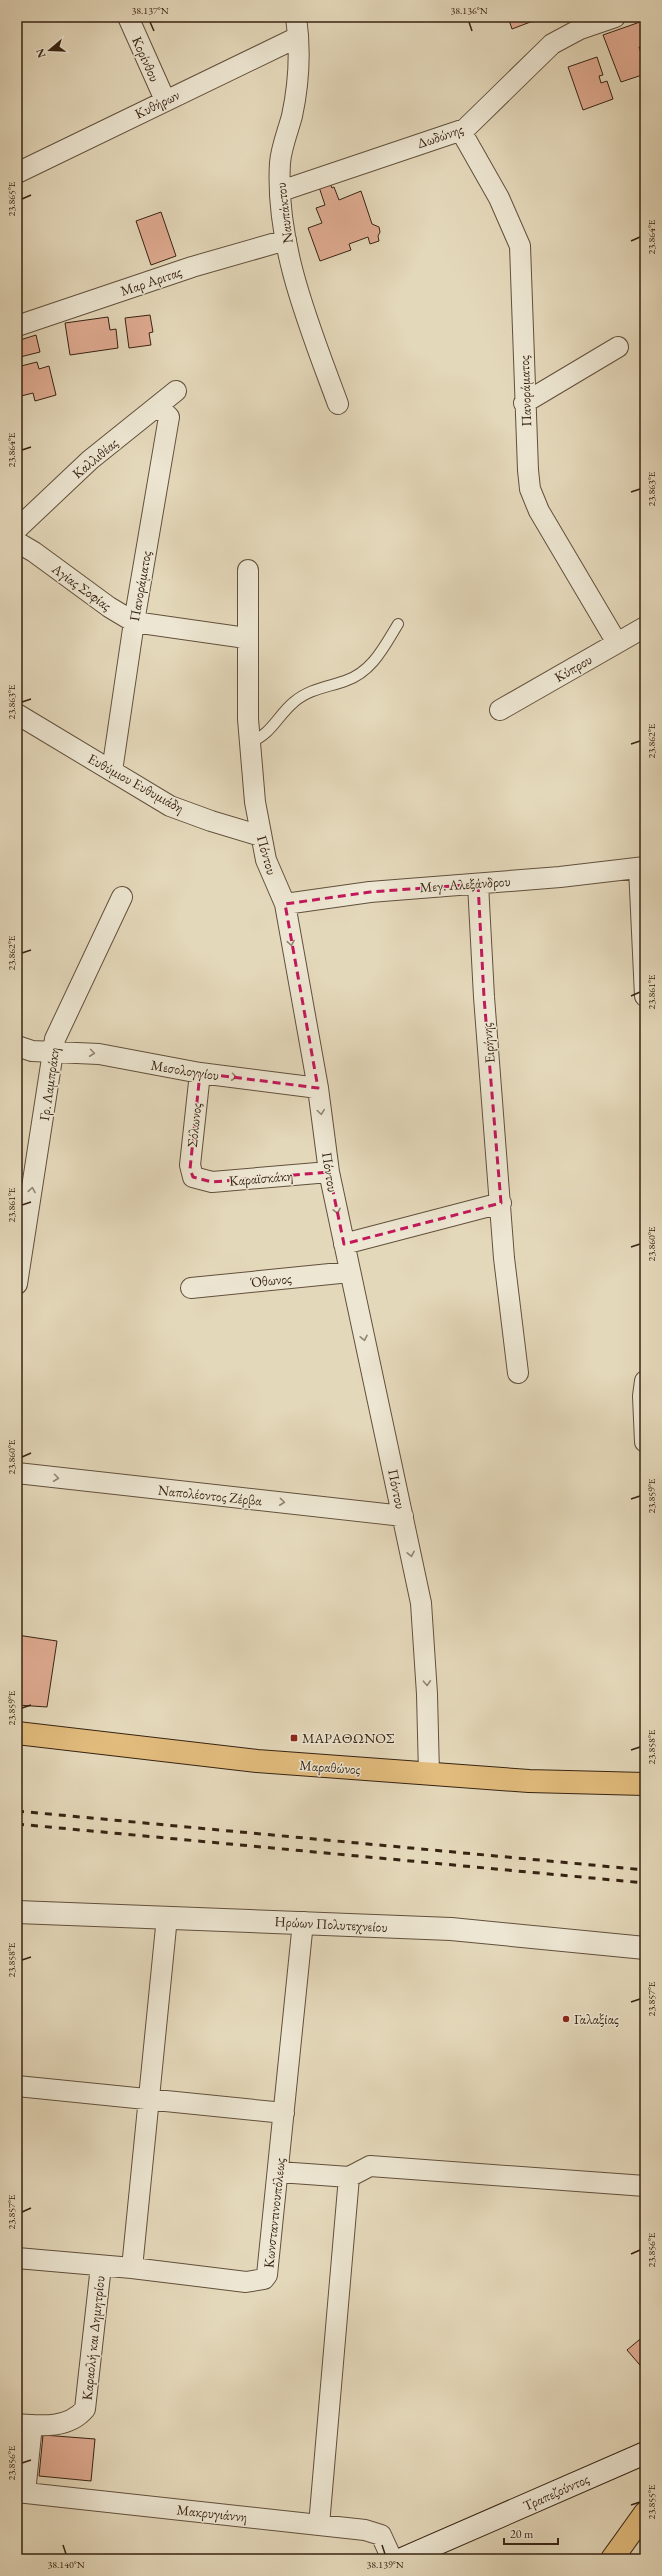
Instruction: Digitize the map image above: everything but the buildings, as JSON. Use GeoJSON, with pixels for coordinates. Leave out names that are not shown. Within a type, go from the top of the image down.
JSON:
{"type":"FeatureCollection","features":[{"type":"Feature","properties":{"kind":"main road","name":"Μαραθώνος"},"geometry":{"type":"LineString","coordinates":[[17,1733],[257,1761],[529,1781],[645,1784]]}},
{"type":"Feature","properties":{"kind":"main road"},"geometry":{"type":"LineString","coordinates":[[612,2559],[645,2513]]}},
{"type":"Feature","properties":{"kind":"street","name":"Κορίνθου"},"geometry":{"type":"LineString","coordinates":[[128,17],[165,100]]}},
{"type":"Feature","properties":{"kind":"street","name":"Ναυπάκτου"},"geometry":{"type":"LineString","coordinates":[[296,17],[298,37],[298,84],[280,161],[286,240],[304,306],[338,404]]}},
{"type":"Feature","properties":{"kind":"street","name":"Δωδώνης"},"geometry":{"type":"LineString","coordinates":[[281,190],[461,130],[472,124],[552,44],[575,31],[615,17]]}},
{"type":"Feature","properties":{"kind":"street","name":"Κυθήρων"},"geometry":{"type":"LineString","coordinates":[[17,173],[165,100],[298,37]]}},
{"type":"Feature","properties":{"kind":"street","name":"Πανοράματος"},"geometry":{"type":"LineString","coordinates":[[461,130],[499,198],[520,246],[524,402],[528,482],[535,504],[617,643]]}},
{"type":"Feature","properties":{"kind":"street","name":"Μαρ Αριτας"},"geometry":{"type":"LineString","coordinates":[[17,326],[192,267],[286,240]]}},
{"type":"Feature","properties":{"kind":"street"},"geometry":{"type":"LineString","coordinates":[[524,402],[618,347]]}},
{"type":"Feature","properties":{"kind":"street","name":"Καλλιθέας"},"geometry":{"type":"LineString","coordinates":[[17,529],[90,460],[176,391]]}},
{"type":"Feature","properties":{"kind":"street","name":"Πανοράματος"},"geometry":{"type":"LineString","coordinates":[[112,771],[134,622],[169,418],[158,406]]}},
{"type":"Feature","properties":{"kind":"street","name":"Αγίας Σοφίας"},"geometry":{"type":"LineString","coordinates":[[17,542],[34,552],[109,607],[134,622],[246,638]]}},
{"type":"Feature","properties":{"kind":"street","name":"Πόντου"},"geometry":{"type":"LineString","coordinates":[[248,570],[246,638],[250,742],[261,836],[266,860],[285,904],[318,1088],[329,1172],[421,1603],[427,1694],[429,1774]]}},
{"type":"Feature","properties":{"kind":"street","name":"Κύπρου"},"geometry":{"type":"LineString","coordinates":[[500,710],[645,627]]}},
{"type":"Feature","properties":{"kind":"street","name":"Ευθύμιου Ευθυμιάδη"},"geometry":{"type":"LineString","coordinates":[[17,714],[170,806],[211,821],[261,836]]}},
{"type":"Feature","properties":{"kind":"street"},"geometry":{"type":"LineString","coordinates":[[642,867],[645,996]]}},
{"type":"Feature","properties":{"kind":"street","name":"Μεγ. Αλεξάνδρου"},"geometry":{"type":"LineString","coordinates":[[285,904],[370,892],[478,884],[642,867]]}},
{"type":"Feature","properties":{"kind":"street","name":"Ειρήνης"},"geometry":{"type":"LineString","coordinates":[[478,884],[484,997],[501,1203],[507,1297],[518,1373]]}},
{"type":"Feature","properties":{"kind":"street","name":"Γρ. Λαμπράκη"},"geometry":{"type":"LineString","coordinates":[[17,1284],[19,1263],[53,1051],[59,1028],[122,897]]}},
{"type":"Feature","properties":{"kind":"street","name":"Μεσολογγίου"},"geometry":{"type":"LineString","coordinates":[[17,1046],[32,1051],[99,1054],[200,1073],[318,1088]]}},
{"type":"Feature","properties":{"kind":"street","name":"Σόλωνος"},"geometry":{"type":"LineString","coordinates":[[193,1177],[190,1165],[200,1073]]}},
{"type":"Feature","properties":{"kind":"street","name":"Καραϊσκάκη"},"geometry":{"type":"LineString","coordinates":[[193,1177],[212,1182],[329,1172]]}},
{"type":"Feature","properties":{"kind":"street"},"geometry":{"type":"LineString","coordinates":[[344,1244],[501,1203]]}},
{"type":"Feature","properties":{"kind":"street","name":"Όθωνος"},"geometry":{"type":"LineString","coordinates":[[191,1288],[350,1272]]}},
{"type":"Feature","properties":{"kind":"street"},"geometry":{"type":"LineString","coordinates":[[645,1381],[642,1396],[645,1442]]}},
{"type":"Feature","properties":{"kind":"street","name":"Ναπολέοντος Ζέρβα"},"geometry":{"type":"LineString","coordinates":[[17,1473],[403,1516]]}},
{"type":"Feature","properties":{"kind":"street","name":"Ηρώων Πολυτεχνείου"},"geometry":{"type":"LineString","coordinates":[[17,1912],[303,1922],[451,1929],[645,1948]]}},
{"type":"Feature","properties":{"kind":"street"},"geometry":{"type":"LineString","coordinates":[[132,2268],[167,1918]]}},
{"type":"Feature","properties":{"kind":"street","name":"Κωνσταντινουπόλεως"},"geometry":{"type":"LineString","coordinates":[[17,2258],[132,2268],[246,2282],[264,2279],[267,2275],[279,2172],[303,1922]]}},
{"type":"Feature","properties":{"kind":"street"},"geometry":{"type":"LineString","coordinates":[[17,2086],[284,2113]]}},
{"type":"Feature","properties":{"kind":"street"},"geometry":{"type":"LineString","coordinates":[[279,2172],[349,2177],[370,2166],[645,2186]]}},
{"type":"Feature","properties":{"kind":"street"},"geometry":{"type":"LineString","coordinates":[[319,2525],[349,2177]]}},
{"type":"Feature","properties":{"kind":"street","name":"Καραολή και Δημητρίου"},"geometry":{"type":"LineString","coordinates":[[25,2425],[68,2423],[85,2409],[101,2266]]}},
{"type":"Feature","properties":{"kind":"street"},"geometry":{"type":"LineString","coordinates":[[21,2493],[25,2425]]}},
{"type":"Feature","properties":{"kind":"street","name":"Τραπεζούντος"},"geometry":{"type":"LineString","coordinates":[[402,2559],[645,2453]]}},
{"type":"Feature","properties":{"kind":"street","name":"Μακρυγιάννη"},"geometry":{"type":"LineString","coordinates":[[21,2493],[365,2530],[381,2535],[392,2559]]}},
{"type":"Feature","properties":{"kind":"lane"},"geometry":{"type":"LineString","coordinates":[[250,742],[266,733],[294,702],[305,694],[347,681],[368,668],[375,661],[398,624]]}},
{"type":"Feature","properties":{"kind":"highlighted area"},"geometry":{"type":"Polygon","coordinates":[[[478,884],[484,997],[501,1203],[344,1244],[329,1172],[212,1182],[193,1177],[190,1169],[200,1073],[318,1088],[285,904],[370,892],[478,884]]]}},
{"type":"Feature","properties":{"kind":"railway"},"geometry":{"type":"LineString","coordinates":[[17,1811],[645,1870]]}},
{"type":"Feature","properties":{"kind":"railway"},"geometry":{"type":"LineString","coordinates":[[17,1824],[645,1883]]}},
{"type":"Feature","properties":{"kind":"place","name":"ΜΑΡΑΘΩΝΟΣ"},"geometry":{"type":"Point","coordinates":[294,1738]}},
{"type":"Feature","properties":{"kind":"place","name":"Γαλαξίας"},"geometry":{"type":"Point","coordinates":[566,2019]}}]}
